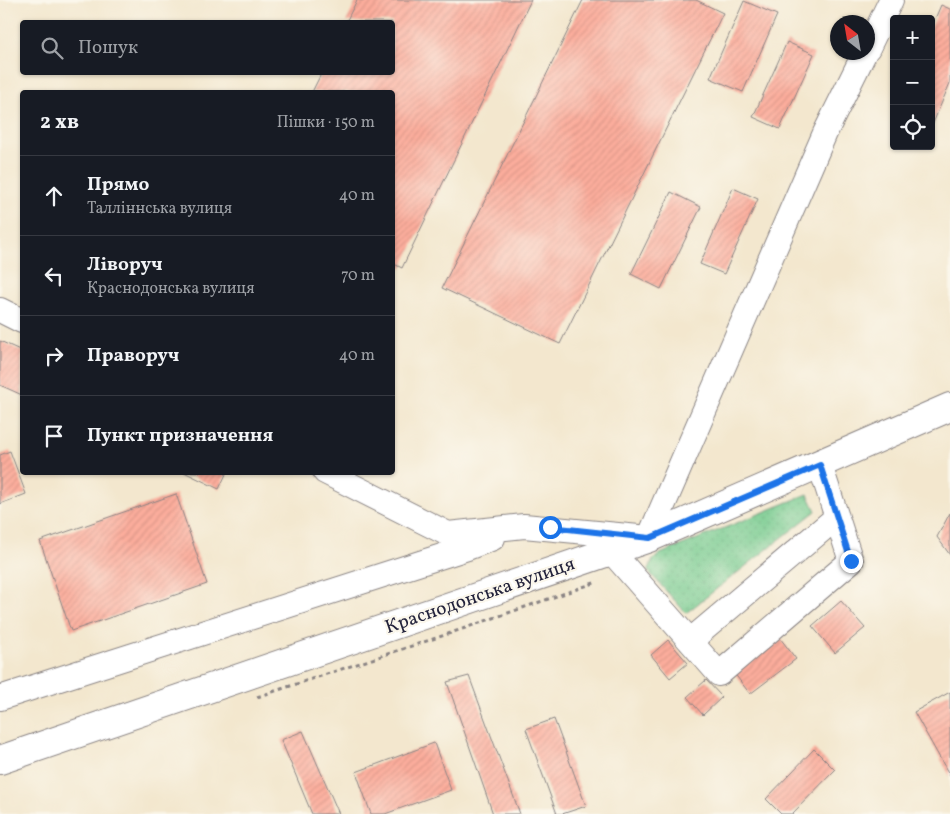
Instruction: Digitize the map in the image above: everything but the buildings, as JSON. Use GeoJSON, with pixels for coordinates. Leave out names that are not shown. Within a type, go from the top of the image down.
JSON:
{"type":"FeatureCollection","features":[{"type":"Feature","properties":{"kind":"main road","name":"Краснодонська вулиця"},"geometry":{"type":"LineString","coordinates":[[0,760],[650,538],[950,407]]}},
{"type":"Feature","properties":{"kind":"street"},"geometry":{"type":"LineString","coordinates":[[875,33],[891,0]]}},
{"type":"Feature","properties":{"kind":"street"},"geometry":{"type":"LineString","coordinates":[[331,475],[448,534],[524,526],[650,538],[825,133],[861,60]]}},
{"type":"Feature","properties":{"kind":"street"},"geometry":{"type":"LineString","coordinates":[[0,310],[20,320]]}},
{"type":"Feature","properties":{"kind":"street"},"geometry":{"type":"LineString","coordinates":[[611,551],[719,674],[851,561],[820,465]]}},
{"type":"Feature","properties":{"kind":"street"},"geometry":{"type":"LineString","coordinates":[[690,641],[837,517]]}},
{"type":"Feature","properties":{"kind":"street"},"geometry":{"type":"LineString","coordinates":[[0,698],[467,548],[524,526]]}},
{"type":"Feature","properties":{"kind":"path"},"geometry":{"type":"LineString","coordinates":[[256,698],[597,582]]}},
{"type":"Feature","properties":{"kind":"green space"},"geometry":{"type":"Polygon","coordinates":[[[808,494],[816,511],[686,613],[648,571],[653,560],[660,554],[808,494]]]}},
{"type":"Feature","properties":{"kind":"route"},"geometry":{"type":"LineString","coordinates":[[550,527],[650,538],[820,465],[851,561]]}}]}
